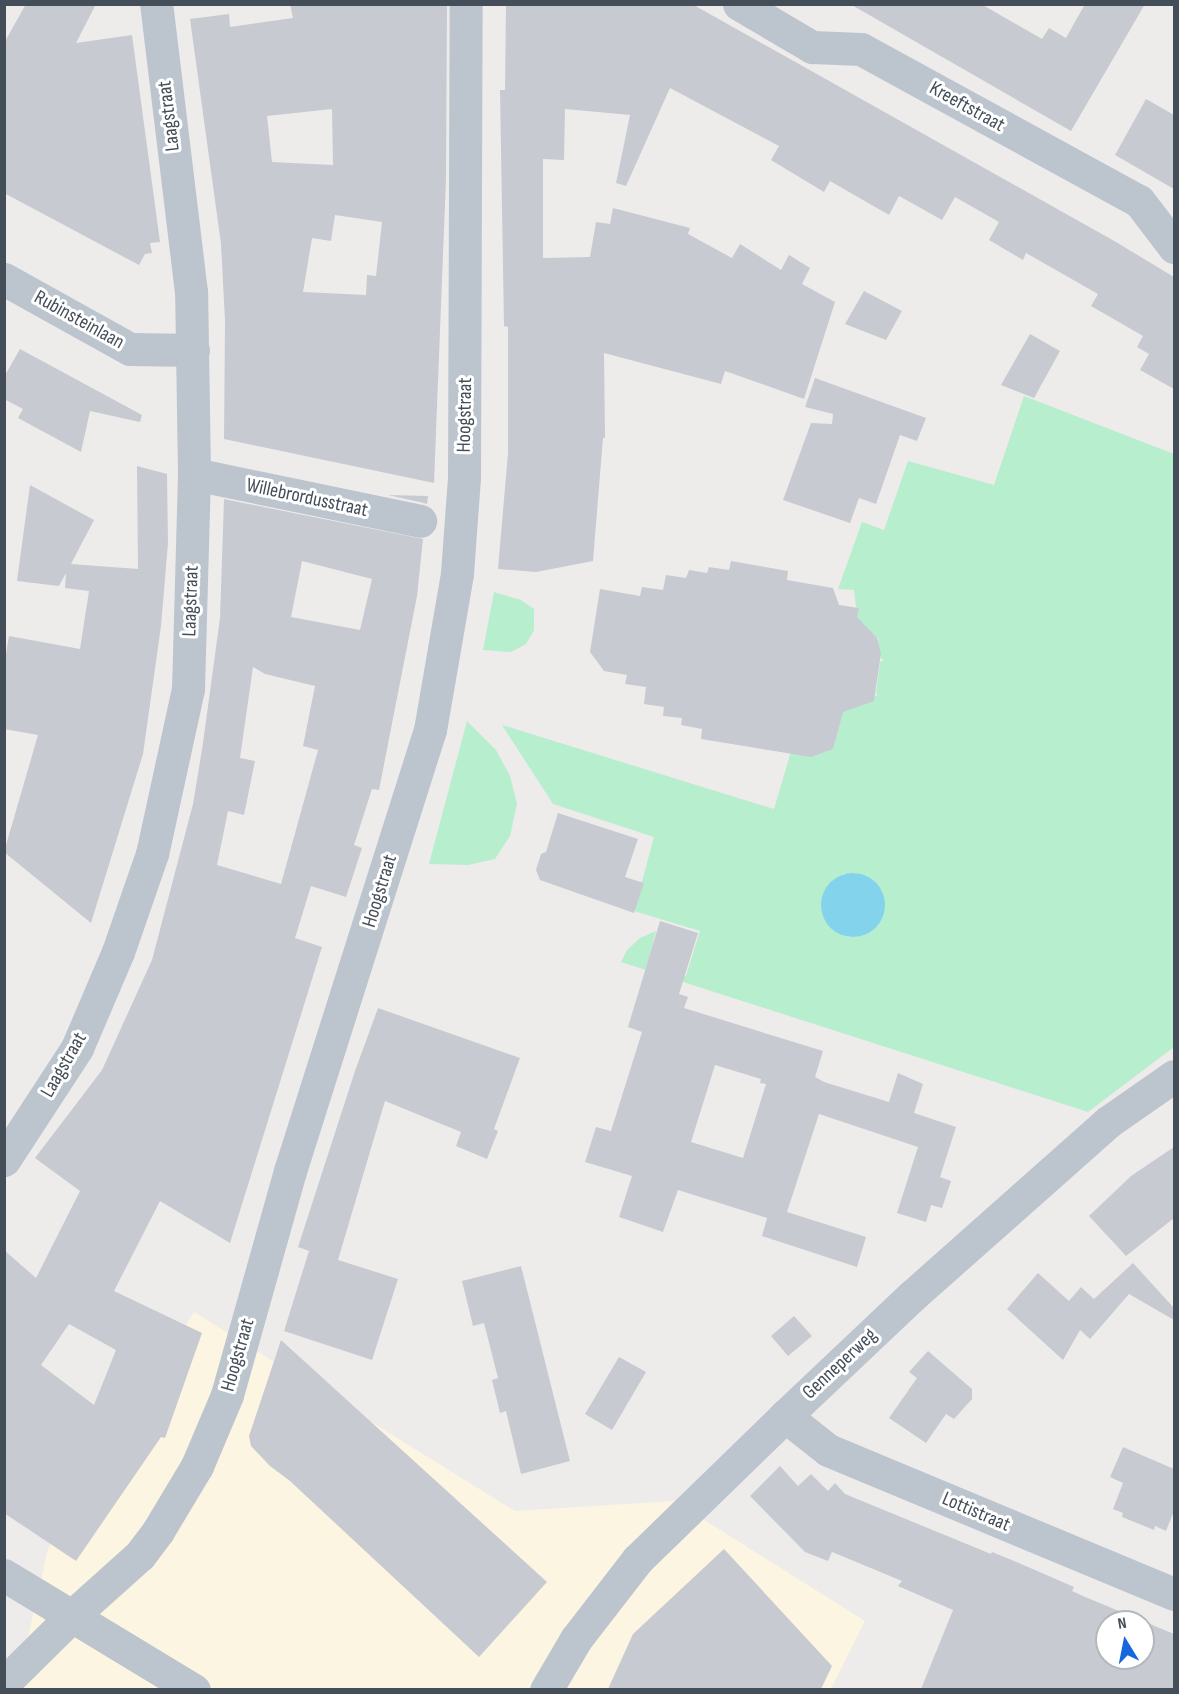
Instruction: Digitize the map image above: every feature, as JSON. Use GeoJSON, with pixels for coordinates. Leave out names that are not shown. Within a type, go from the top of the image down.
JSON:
{"type":"FeatureCollection","features":[{"type":"Feature","properties":{"kind":"street","name":"Laagstraat"},"geometry":{"type":"LineString","coordinates":[[4,1160],[76,1048],[118,952],[152,854],[188,689],[194,474],[191,292],[156,4]]}},
{"type":"Feature","properties":{"kind":"street","name":"Hoogstraat"},"geometry":{"type":"LineString","coordinates":[[4,1683],[72,1616],[135,1561],[154,1537],[197,1466],[227,1395],[290,1171],[430,730],[457,573],[464,477],[466,4]]}},
{"type":"Feature","properties":{"kind":"street","name":"Kreeftstraat"},"geometry":{"type":"LineString","coordinates":[[739,4],[812,46],[861,50],[1139,201],[1174,247]]}},
{"type":"Feature","properties":{"kind":"street","name":"Rubinsteinlaan"},"geometry":{"type":"LineString","coordinates":[[4,279],[130,349],[192,350]]}},
{"type":"Feature","properties":{"kind":"street","name":"Willebrordusstraat"},"geometry":{"type":"LineString","coordinates":[[194,474],[420,521]]}},
{"type":"Feature","properties":{"kind":"street","name":"Genneperweg"},"geometry":{"type":"LineString","coordinates":[[546,1689],[576,1639],[637,1560],[912,1296],[1108,1122],[1174,1076]]}},
{"type":"Feature","properties":{"kind":"street","name":"Lottistraat"},"geometry":{"type":"LineString","coordinates":[[785,1416],[828,1450],[1174,1594]]}},
{"type":"Feature","properties":{"kind":"street"},"geometry":{"type":"LineString","coordinates":[[4,1575],[194,1689]]}},
{"type":"Feature","properties":{"kind":"shaded area"},"geometry":{"type":"Polygon","coordinates":[[[194,1312],[515,1511],[674,1501],[865,1621],[831,1689],[16,1690],[48,1549],[194,1312]]]}},
{"type":"Feature","properties":{"kind":"green space"},"geometry":{"type":"Polygon","coordinates":[[[1024,396],[1174,454],[1174,1047],[1088,1112],[621,962],[627,950],[640,938],[656,931],[648,963],[686,976],[700,931],[634,911],[654,837],[553,804],[502,725],[774,809],[793,745],[827,752],[826,749],[838,733],[835,733],[830,717],[846,707],[848,711],[850,706],[878,695],[876,693],[880,662],[884,660],[870,650],[879,640],[872,633],[849,638],[859,608],[856,607],[854,590],[838,589],[862,522],[884,530],[908,461],[994,485],[1024,396]],[[859,873],[842,874],[844,936],[853,937],[871,932],[883,917],[859,873]]]}},
{"type":"Feature","properties":{"kind":"green space"},"geometry":{"type":"Polygon","coordinates":[[[494,592],[521,600],[534,609],[534,630],[526,644],[511,652],[483,650],[494,592]]]}},
{"type":"Feature","properties":{"kind":"green space"},"geometry":{"type":"Polygon","coordinates":[[[467,721],[496,750],[510,776],[517,804],[510,836],[495,859],[468,865],[429,864],[467,721]]]}},
{"type":"Feature","properties":{"kind":"water"},"geometry":{"type":"Polygon","coordinates":[[[847,873],[859,873],[876,882],[883,893],[885,905],[883,917],[876,928],[859,937],[847,937],[835,932],[826,923],[821,911],[821,899],[826,887],[835,878],[847,873]]]}},
{"type":"Feature","properties":{"kind":"building"},"geometry":{"type":"Polygon","coordinates":[[[26,4],[96,4],[76,43],[132,35],[160,242],[150,243],[152,253],[145,254],[139,265],[4,193],[4,43],[26,4]]]}},
{"type":"Feature","properties":{"kind":"building"},"geometry":{"type":"Polygon","coordinates":[[[290,4],[447,5],[446,179],[434,483],[224,439],[225,321],[221,244],[190,19],[229,14],[230,27],[293,18],[290,4]],[[332,109],[267,116],[272,162],[333,165],[332,109]],[[335,215],[331,241],[312,238],[303,292],[366,295],[367,275],[376,276],[382,222],[335,215]]]}},
{"type":"Feature","properties":{"kind":"building"},"geometry":{"type":"Polygon","coordinates":[[[506,4],[692,4],[1116,242],[1174,277],[1174,389],[1140,370],[1149,354],[1137,347],[1143,336],[1091,306],[1098,294],[1026,253],[1023,260],[989,240],[999,222],[955,197],[942,220],[899,196],[889,215],[830,181],[824,192],[771,160],[779,146],[670,88],[626,186],[616,183],[630,115],[565,109],[564,160],[543,159],[543,258],[590,257],[596,222],[610,224],[613,208],[690,228],[688,234],[732,258],[740,244],[781,270],[789,255],[810,268],[802,284],[835,302],[804,399],[725,371],[721,384],[604,353],[605,438],[603,438],[593,561],[536,572],[498,569],[508,453],[508,327],[504,326],[500,90],[505,90],[506,4]]]}},
{"type":"Feature","properties":{"kind":"building"},"geometry":{"type":"Polygon","coordinates":[[[850,4],[981,4],[1042,39],[1049,28],[1066,38],[1085,4],[1145,4],[1071,131],[850,4]]]}},
{"type":"Feature","properties":{"kind":"building"},"geometry":{"type":"Polygon","coordinates":[[[1146,99],[1174,115],[1174,189],[1115,155],[1146,99]]]}},
{"type":"Feature","properties":{"kind":"building"},"geometry":{"type":"Polygon","coordinates":[[[864,291],[902,311],[886,340],[845,324],[864,291]]]}},
{"type":"Feature","properties":{"kind":"building"},"geometry":{"type":"Polygon","coordinates":[[[1030,334],[1060,351],[1034,398],[1001,385],[1030,334]]]}},
{"type":"Feature","properties":{"kind":"building"},"geometry":{"type":"Polygon","coordinates":[[[20,349],[142,415],[140,422],[90,411],[81,452],[18,418],[23,409],[4,399],[4,377],[20,349]]]}},
{"type":"Feature","properties":{"kind":"building"},"geometry":{"type":"Polygon","coordinates":[[[815,378],[926,418],[917,441],[900,435],[876,504],[859,498],[850,523],[783,500],[811,423],[832,424],[833,414],[805,407],[815,378]]]}},
{"type":"Feature","properties":{"kind":"building"},"geometry":{"type":"Polygon","coordinates":[[[137,466],[167,474],[168,543],[161,626],[143,754],[91,923],[4,852],[38,735],[4,729],[4,665],[9,636],[80,649],[89,591],[65,588],[66,573],[59,586],[17,581],[30,485],[94,520],[71,564],[138,569],[137,466]]]}},
{"type":"Feature","properties":{"kind":"building"},"geometry":{"type":"Polygon","coordinates":[[[388,495],[428,496],[427,504],[424,503],[388,495]]]}},
{"type":"Feature","properties":{"kind":"building"},"geometry":{"type":"Polygon","coordinates":[[[224,499],[423,539],[417,596],[379,790],[372,789],[354,845],[362,848],[346,897],[311,886],[295,938],[322,947],[230,1243],[160,1201],[114,1291],[202,1333],[165,1438],[161,1437],[76,1561],[4,1513],[4,1250],[36,1278],[80,1191],[35,1158],[102,1070],[152,960],[193,804],[220,618],[224,499]],[[302,561],[291,617],[360,630],[372,579],[302,561]],[[253,667],[240,758],[255,761],[244,815],[228,811],[217,865],[281,884],[318,750],[303,746],[315,686],[265,674],[253,667]],[[69,1324],[41,1365],[94,1405],[116,1350],[69,1324]]]}},
{"type":"Feature","properties":{"kind":"building"},"geometry":{"type":"Polygon","coordinates":[[[731,561],[788,571],[787,580],[833,588],[839,605],[859,608],[857,617],[877,638],[881,653],[874,701],[843,712],[833,749],[811,757],[701,739],[702,729],[681,725],[682,718],[663,716],[664,707],[644,704],[646,687],[625,684],[627,675],[604,671],[590,652],[600,589],[640,596],[642,587],[663,590],[666,575],[686,578],[689,570],[707,573],[709,567],[729,570],[731,561]]]}},
{"type":"Feature","properties":{"kind":"building"},"geometry":{"type":"Polygon","coordinates":[[[558,813],[638,839],[625,877],[644,883],[634,913],[540,880],[536,870],[541,854],[546,852],[558,813]]]}},
{"type":"Feature","properties":{"kind":"building"},"geometry":{"type":"Polygon","coordinates":[[[660,921],[698,933],[679,994],[688,997],[684,1008],[823,1051],[815,1077],[824,1082],[889,1102],[898,1073],[923,1084],[914,1113],[956,1127],[940,1177],[951,1181],[942,1208],[931,1205],[926,1222],[897,1213],[918,1147],[819,1114],[787,1212],[866,1237],[857,1267],[762,1236],[767,1218],[678,1190],[663,1232],[619,1217],[632,1176],[585,1162],[596,1127],[611,1131],[642,1032],[628,1027],[660,921]],[[715,1065],[691,1142],[743,1158],[766,1084],[760,1083],[761,1079],[715,1065]]]}},
{"type":"Feature","properties":{"kind":"building"},"geometry":{"type":"Polygon","coordinates":[[[378,1008],[520,1058],[494,1129],[498,1131],[487,1159],[456,1146],[461,1132],[385,1101],[338,1260],[398,1279],[372,1360],[284,1331],[309,1251],[298,1247],[355,1071],[378,1008]]]}},
{"type":"Feature","properties":{"kind":"building"},"geometry":{"type":"Polygon","coordinates":[[[1174,1147],[1174,1218],[1126,1256],[1089,1216],[1131,1176],[1174,1147]]]}},
{"type":"Feature","properties":{"kind":"building"},"geometry":{"type":"Polygon","coordinates":[[[1133,1263],[1174,1308],[1174,1320],[1129,1294],[1090,1339],[1080,1330],[1063,1360],[1007,1309],[1038,1273],[1069,1301],[1081,1287],[1094,1299],[1133,1263]]]}},
{"type":"Feature","properties":{"kind":"building"},"geometry":{"type":"Polygon","coordinates":[[[521,1266],[570,1461],[521,1474],[506,1411],[500,1413],[492,1380],[498,1378],[484,1323],[473,1326],[462,1281],[521,1266]]]}},
{"type":"Feature","properties":{"kind":"building"},"geometry":{"type":"Polygon","coordinates":[[[794,1316],[812,1336],[788,1356],[771,1336],[794,1316]]]}},
{"type":"Feature","properties":{"kind":"building"},"geometry":{"type":"Polygon","coordinates":[[[281,1340],[547,1582],[479,1657],[251,1446],[249,1436],[281,1340]]]}},
{"type":"Feature","properties":{"kind":"building"},"geometry":{"type":"Polygon","coordinates":[[[928,1351],[972,1389],[972,1399],[954,1419],[946,1414],[926,1443],[889,1418],[917,1378],[909,1372],[928,1351]]]}},
{"type":"Feature","properties":{"kind":"building"},"geometry":{"type":"Polygon","coordinates":[[[619,1357],[646,1372],[612,1430],[585,1414],[619,1357]]]}},
{"type":"Feature","properties":{"kind":"building"},"geometry":{"type":"Polygon","coordinates":[[[1123,1447],[1174,1469],[1174,1511],[1166,1531],[1155,1526],[1154,1530],[1122,1517],[1123,1513],[1113,1509],[1123,1483],[1110,1477],[1123,1447]]]}},
{"type":"Feature","properties":{"kind":"building"},"geometry":{"type":"Polygon","coordinates":[[[780,1466],[798,1486],[811,1474],[828,1491],[835,1483],[845,1494],[991,1554],[992,1552],[1074,1587],[1072,1591],[1117,1610],[1095,1610],[1095,1670],[1155,1670],[1155,1626],[1174,1634],[1174,1689],[921,1689],[953,1610],[898,1586],[902,1581],[832,1552],[828,1561],[805,1552],[750,1496],[780,1466]]]}},
{"type":"Feature","properties":{"kind":"building"},"geometry":{"type":"Polygon","coordinates":[[[724,1549],[832,1666],[821,1689],[608,1689],[633,1634],[724,1549]]]}}]}
